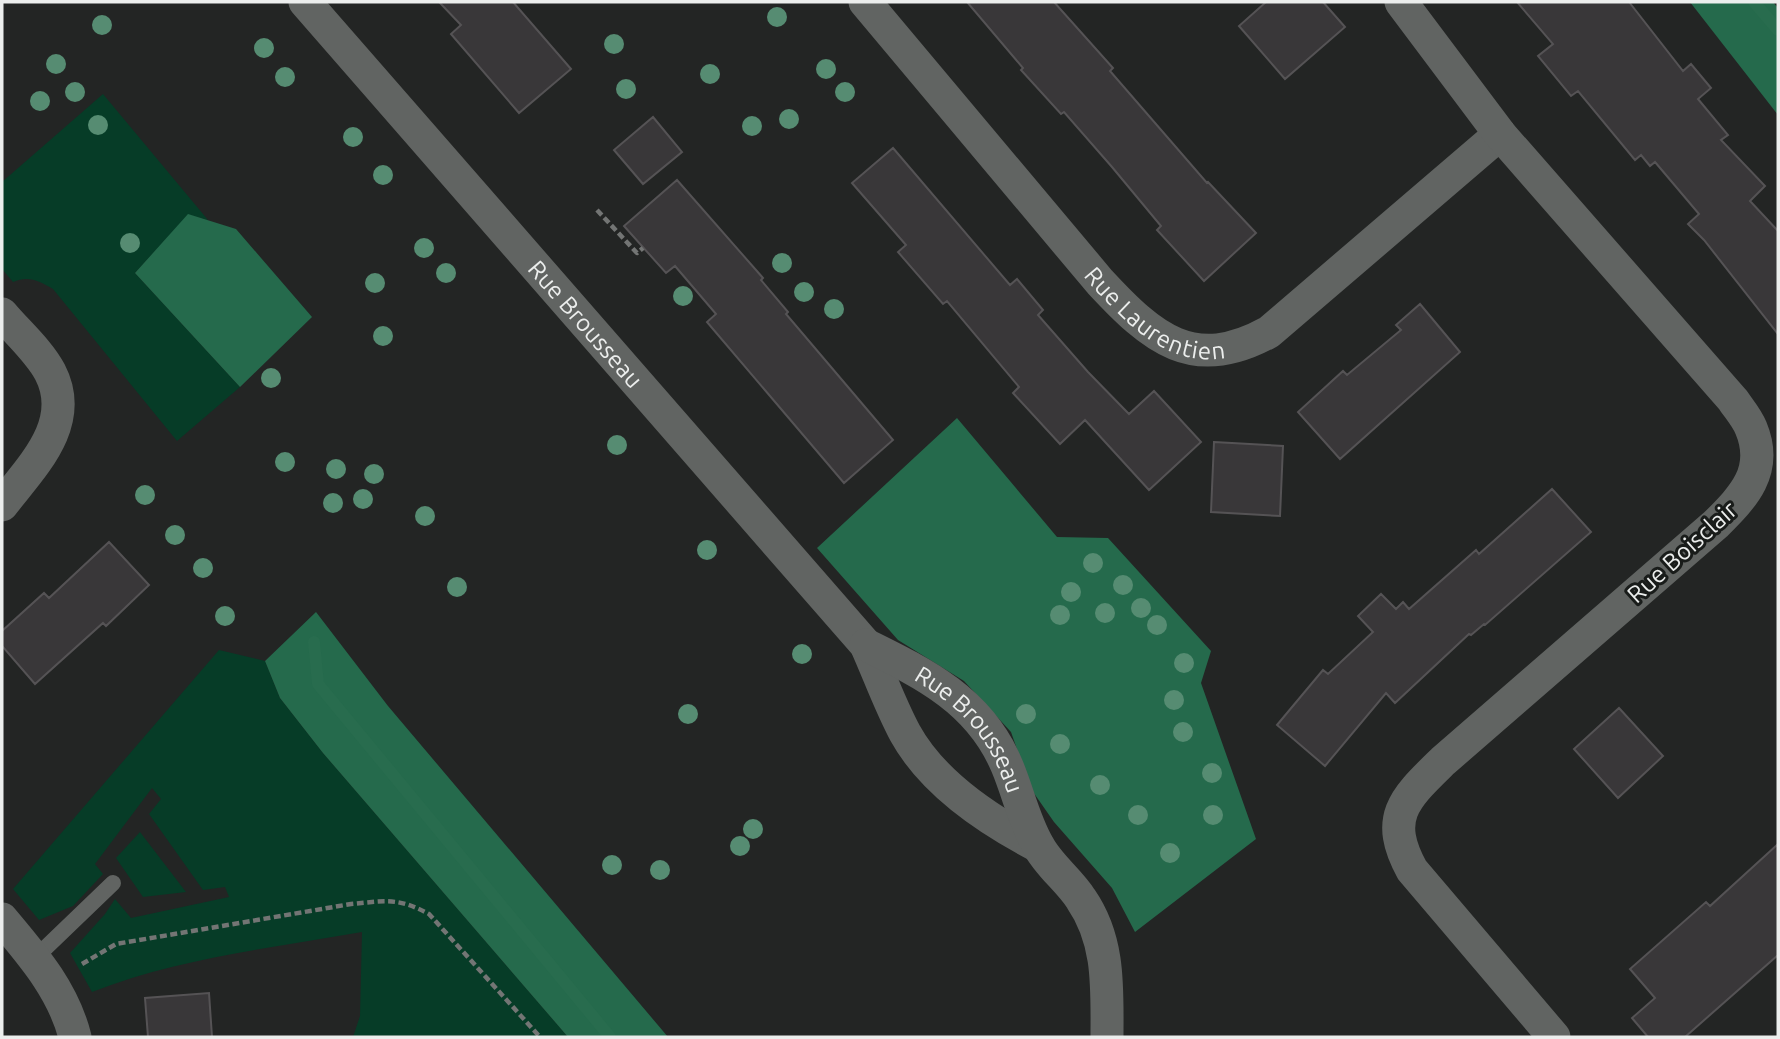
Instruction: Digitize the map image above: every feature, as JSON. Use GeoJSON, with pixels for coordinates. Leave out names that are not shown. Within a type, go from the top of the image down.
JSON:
{"type":"FeatureCollection","features":[{"type":"Feature","properties":{"kind":"street","name":"Rue Brousseau"},"geometry":{"type":"LineString","coordinates":[[304,2],[866,645],[906,734],[925,762],[947,785],[979,811],[1038,846]]}},
{"type":"Feature","properties":{"kind":"street","name":"Rue Laurentien"},"geometry":{"type":"LineString","coordinates":[[865,2],[1100,282],[1141,322],[1182,348],[1203,351],[1225,349],[1250,342],[1269,332],[1500,134]]}},
{"type":"Feature","properties":{"kind":"street","name":"Rue Boisclair"},"geometry":{"type":"LineString","coordinates":[[1401,2],[1500,134],[1733,400],[1752,429],[1757,456],[1754,478],[1743,497],[1716,524],[1443,761],[1409,795],[1401,813],[1398,832],[1403,853],[1412,870],[1554,1037]]}},
{"type":"Feature","properties":{"kind":"street"},"geometry":{"type":"LineString","coordinates":[[2,314],[49,370],[58,402],[56,426],[47,446],[2,505]]}},
{"type":"Feature","properties":{"kind":"street","name":"Rue Brousseau"},"geometry":{"type":"LineString","coordinates":[[866,645],[937,683],[982,721],[995,739],[1038,846],[1093,918],[1103,947],[1107,972],[1107,1037]]}},
{"type":"Feature","properties":{"kind":"street"},"geometry":{"type":"LineString","coordinates":[[2,919],[54,985],[65,1006],[75,1037]]}},
{"type":"Feature","properties":{"kind":"lane"},"geometry":{"type":"LineString","coordinates":[[35,958],[113,883]]}},
{"type":"Feature","properties":{"kind":"path"},"geometry":{"type":"LineString","coordinates":[[597,210],[637,253],[643,248]]}},
{"type":"Feature","properties":{"kind":"path"},"geometry":{"type":"LineString","coordinates":[[54,985],[90,958],[116,944],[351,904],[407,902],[429,914],[540,1037]]}},
{"type":"Feature","properties":{"kind":"green space"},"geometry":{"type":"Polygon","coordinates":[[[1690,2],[1773,2],[1778,8],[1778,115],[1690,2]]]}},
{"type":"Feature","properties":{"kind":"green space"},"geometry":{"type":"Polygon","coordinates":[[[103,94],[208,220],[188,215],[135,273],[240,387],[177,441],[53,289],[34,280],[13,282],[2,269],[2,182],[103,94]]]}},
{"type":"Feature","properties":{"kind":"green space"},"geometry":{"type":"Polygon","coordinates":[[[188,214],[236,229],[312,317],[240,387],[135,273],[188,214]]]}},
{"type":"Feature","properties":{"kind":"green space"},"geometry":{"type":"Polygon","coordinates":[[[957,418],[1057,537],[1108,538],[1211,651],[1201,683],[1256,839],[1135,932],[1112,888],[1054,822],[1031,789],[1011,732],[964,681],[898,640],[817,548],[957,418]]]}},
{"type":"Feature","properties":{"kind":"green space"},"geometry":{"type":"Polygon","coordinates":[[[316,612],[388,706],[668,1037],[568,1037],[323,753],[280,698],[265,661],[316,612]]]}},
{"type":"Feature","properties":{"kind":"green space"},"geometry":{"type":"Polygon","coordinates":[[[219,650],[265,661],[280,698],[323,753],[568,1037],[353,1037],[360,1016],[362,932],[191,962],[92,992],[70,953],[115,899],[131,918],[229,897],[225,887],[203,890],[149,814],[161,799],[152,788],[95,864],[103,874],[73,906],[39,920],[13,889],[219,650]]]}},
{"type":"Feature","properties":{"kind":"green space"},"geometry":{"type":"Polygon","coordinates":[[[140,832],[186,892],[143,897],[116,858],[140,832]]]}},
{"type":"Feature","properties":{"kind":"building"},"geometry":{"type":"Polygon","coordinates":[[[439,2],[513,2],[571,69],[519,113],[451,34],[461,25],[439,2]]]}},
{"type":"Feature","properties":{"kind":"building"},"geometry":{"type":"Polygon","coordinates":[[[967,2],[1054,2],[1113,68],[1110,71],[1207,183],[1256,233],[1204,281],[1157,230],[1161,226],[1112,167],[1064,112],[1061,114],[1021,70],[1023,68],[967,2]]]}},
{"type":"Feature","properties":{"kind":"building"},"geometry":{"type":"Polygon","coordinates":[[[1266,2],[1323,2],[1345,27],[1285,79],[1239,26],[1266,2]]]}},
{"type":"Feature","properties":{"kind":"building"},"geometry":{"type":"Polygon","coordinates":[[[1517,2],[1629,2],[1683,71],[1691,64],[1711,88],[1698,99],[1728,135],[1721,140],[1765,186],[1750,201],[1778,231],[1778,334],[1704,240],[1688,224],[1699,214],[1655,162],[1650,166],[1641,155],[1635,160],[1578,91],[1571,96],[1538,56],[1553,44],[1517,2]]]}},
{"type":"Feature","properties":{"kind":"building"},"geometry":{"type":"Polygon","coordinates":[[[653,117],[682,152],[643,184],[614,150],[653,117]]]}},
{"type":"Feature","properties":{"kind":"building"},"geometry":{"type":"Polygon","coordinates":[[[893,148],[1010,285],[1017,279],[1043,310],[1038,315],[1129,414],[1154,391],[1201,442],[1149,490],[1085,420],[1060,444],[1013,393],[1019,387],[947,301],[943,304],[898,252],[906,245],[852,183],[893,148]]]}},
{"type":"Feature","properties":{"kind":"building"},"geometry":{"type":"Polygon","coordinates":[[[677,180],[763,278],[761,280],[788,312],[786,314],[893,440],[844,483],[707,322],[716,314],[675,266],[666,273],[624,226],[677,180]]]}},
{"type":"Feature","properties":{"kind":"building"},"geometry":{"type":"Polygon","coordinates":[[[1420,304],[1460,352],[1340,459],[1298,412],[1343,371],[1347,375],[1401,330],[1396,325],[1420,304]]]}},
{"type":"Feature","properties":{"kind":"building"},"geometry":{"type":"Polygon","coordinates":[[[1214,442],[1283,446],[1280,516],[1211,512],[1214,442]]]}},
{"type":"Feature","properties":{"kind":"building"},"geometry":{"type":"Polygon","coordinates":[[[1552,489],[1591,532],[1485,625],[1469,634],[1395,703],[1386,693],[1325,766],[1277,725],[1323,670],[1328,674],[1373,632],[1358,616],[1381,594],[1396,609],[1403,602],[1409,609],[1476,550],[1479,554],[1552,489]]]}},
{"type":"Feature","properties":{"kind":"building"},"geometry":{"type":"Polygon","coordinates":[[[109,542],[149,585],[106,626],[103,623],[35,684],[2,646],[2,631],[44,593],[49,598],[109,542]]]}},
{"type":"Feature","properties":{"kind":"building"},"geometry":{"type":"Polygon","coordinates":[[[1619,708],[1663,756],[1618,798],[1574,749],[1619,708]]]}},
{"type":"Feature","properties":{"kind":"building"},"geometry":{"type":"Polygon","coordinates":[[[1778,844],[1778,955],[1685,1037],[1648,1037],[1632,1018],[1655,998],[1630,969],[1706,902],[1710,906],[1778,844]]]}},
{"type":"Feature","properties":{"kind":"building"},"geometry":{"type":"Polygon","coordinates":[[[209,993],[212,1037],[148,1037],[145,998],[209,993]]]}},
{"type":"Feature","properties":{"kind":"waterway"},"geometry":{"type":"LineString","coordinates":[[1754,2],[1778,30]]}},
{"type":"Feature","properties":{"kind":"waterway"},"geometry":{"type":"LineString","coordinates":[[314,642],[318,684],[610,1037]]}}]}
